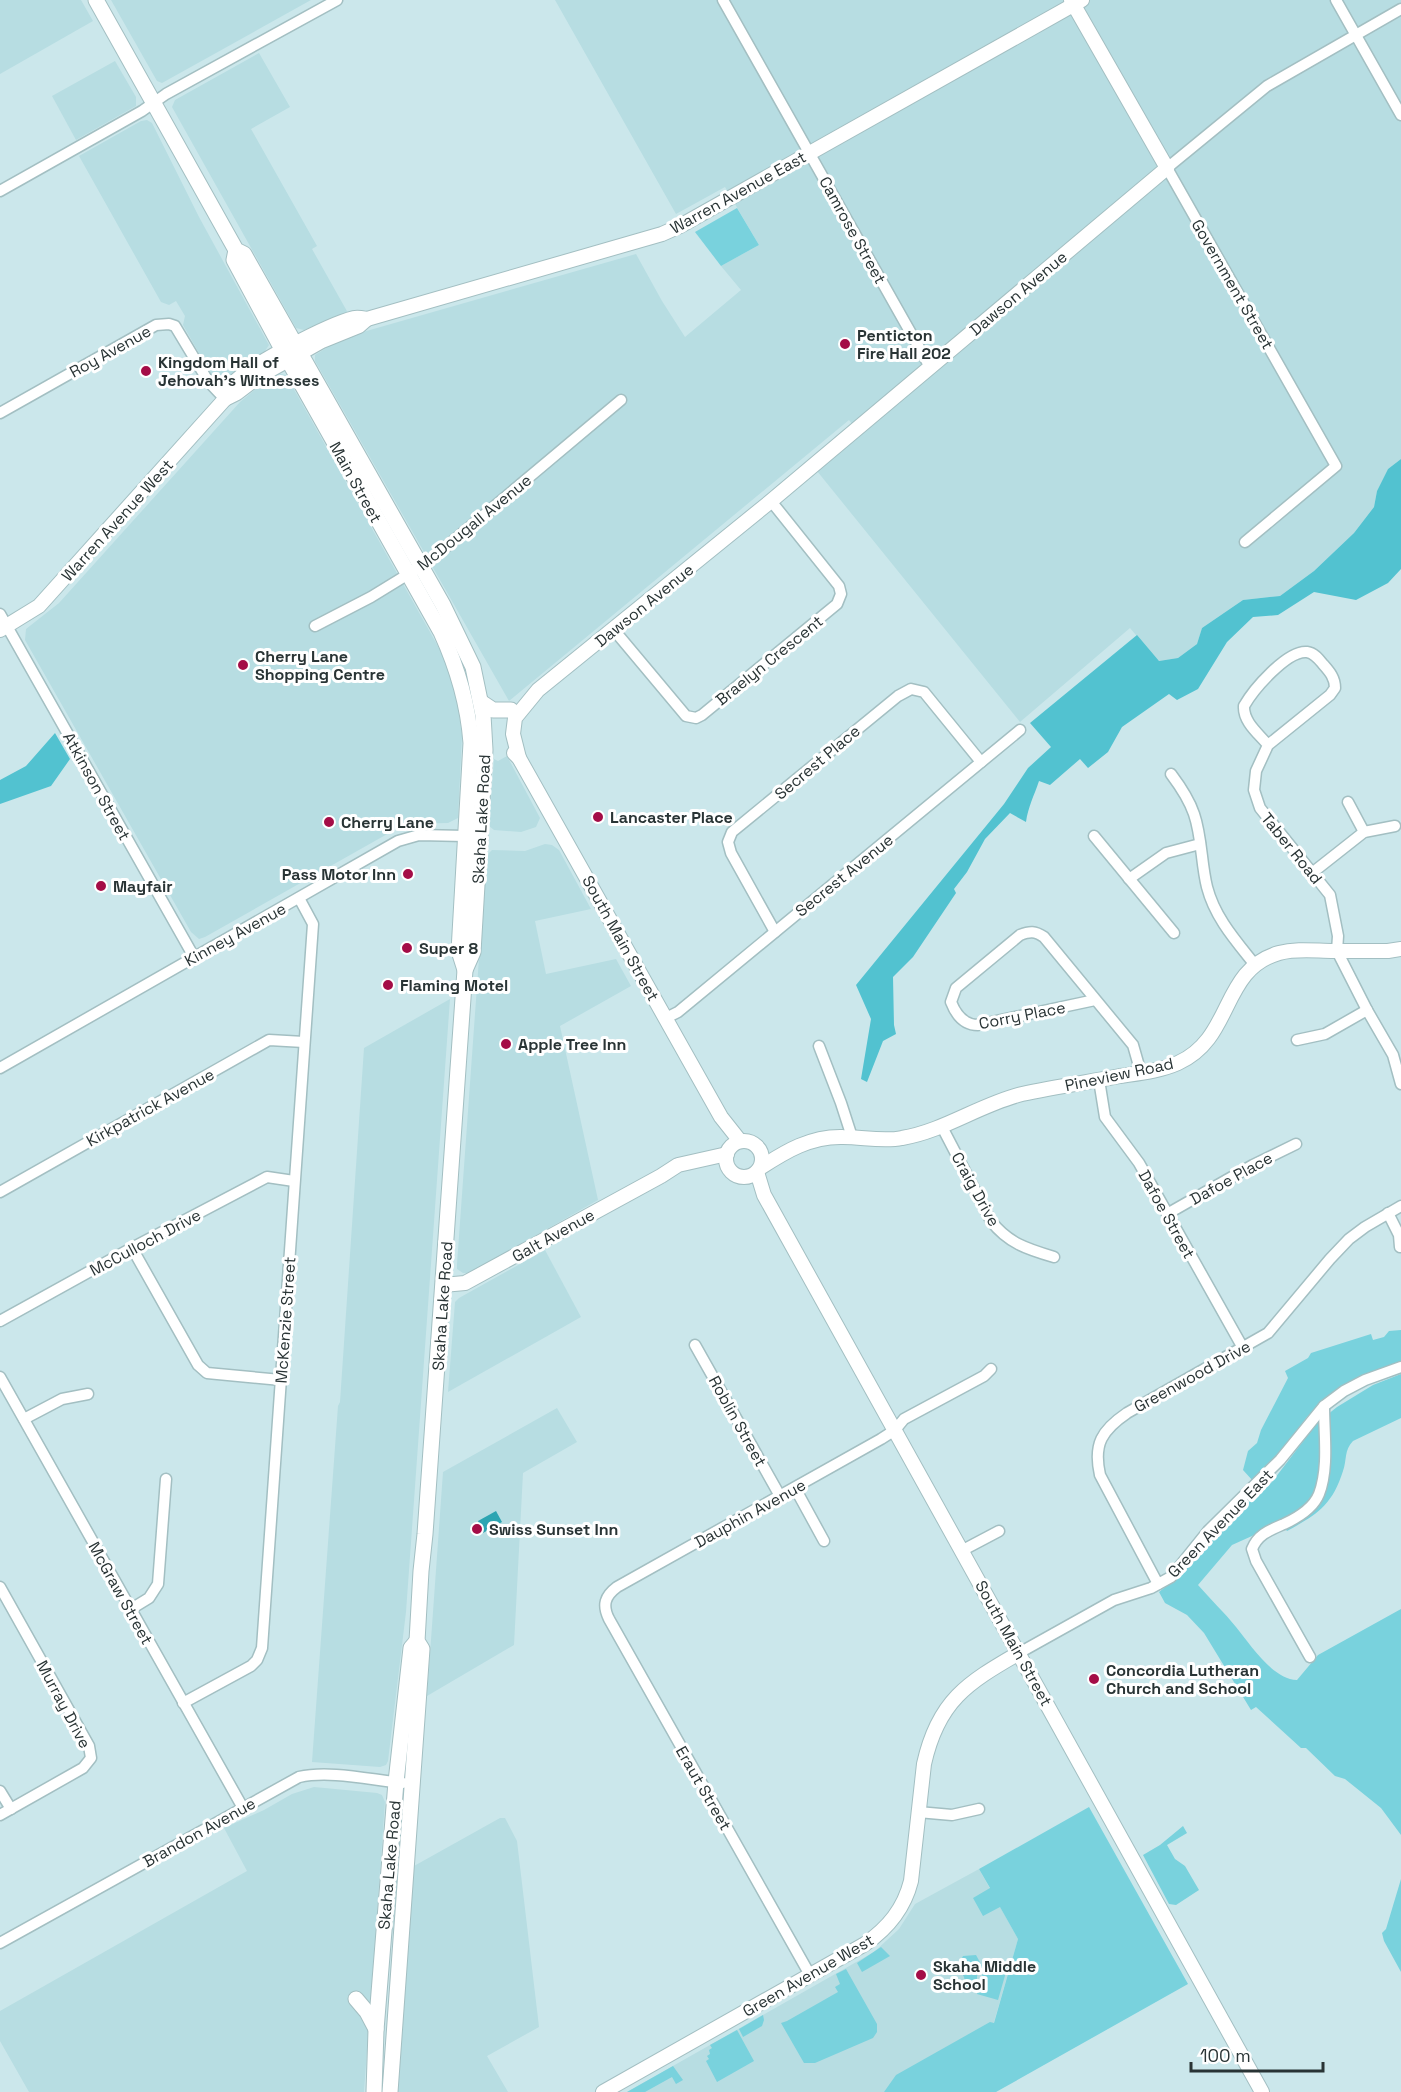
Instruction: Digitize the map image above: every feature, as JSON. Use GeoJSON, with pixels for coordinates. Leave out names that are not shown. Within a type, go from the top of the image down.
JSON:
{"type":"FeatureCollection","features":[{"type":"Feature","properties":{"kind":"main road","name":"Main Street"},"geometry":{"type":"LineString","coordinates":[[96,0],[236,250],[244,254],[292,352],[415,570],[454,659],[465,694],[469,718]]}},
{"type":"Feature","properties":{"kind":"main road","name":"Main Street"},"geometry":{"type":"LineString","coordinates":[[415,570],[443,605],[465,650],[481,702]]}},
{"type":"Feature","properties":{"kind":"main road"},"geometry":{"type":"LineString","coordinates":[[481,702],[493,711],[512,714]]}},
{"type":"Feature","properties":{"kind":"main road","name":"Skaha Lake Road"},"geometry":{"type":"LineString","coordinates":[[388,2092],[422,1649],[417,1641],[421,1571],[465,970],[459,951],[485,750],[481,702]]}},
{"type":"Feature","properties":{"kind":"main road","name":"Skaha Lake Road"},"geometry":{"type":"LineString","coordinates":[[469,718],[472,837]]}},
{"type":"Feature","properties":{"kind":"main road","name":"Skaha Lake Road"},"geometry":{"type":"LineString","coordinates":[[374,2092],[378,2001],[396,1782],[411,1648],[417,1641]]}},
{"type":"Feature","properties":{"kind":"main road"},"geometry":{"type":"LineString","coordinates":[[388,2092],[384,2051],[387,2011],[385,2005],[378,2001],[385,1994],[389,1981],[394,1923],[404,1902]]}},
{"type":"Feature","properties":{"kind":"main road"},"geometry":{"type":"LineString","coordinates":[[356,2000],[368,2012],[376,2030]]}},
{"type":"Feature","properties":{"kind":"street","name":"Camrose Street"},"geometry":{"type":"LineString","coordinates":[[723,0],[930,367]]}},
{"type":"Feature","properties":{"kind":"street"},"geometry":{"type":"LineString","coordinates":[[1336,0],[1401,115]]}},
{"type":"Feature","properties":{"kind":"street"},"geometry":{"type":"LineString","coordinates":[[0,191],[329,2]]}},
{"type":"Feature","properties":{"kind":"street","name":"Warren Avenue East"},"geometry":{"type":"LineString","coordinates":[[292,352],[359,326],[367,319],[662,234],[680,226],[1075,2]]}},
{"type":"Feature","properties":{"kind":"street","name":"Government Street"},"geometry":{"type":"LineString","coordinates":[[1075,2],[1336,466],[1245,542]]}},
{"type":"Feature","properties":{"kind":"street","name":"Dawson Avenue"},"geometry":{"type":"LineString","coordinates":[[512,714],[524,696],[538,690],[614,630],[1267,86],[1401,9]]}},
{"type":"Feature","properties":{"kind":"street","name":"Roy Avenue"},"geometry":{"type":"LineString","coordinates":[[0,413],[163,323],[175,326],[208,381],[225,399]]}},
{"type":"Feature","properties":{"kind":"street","name":"Warren Avenue West"},"geometry":{"type":"LineString","coordinates":[[2,624],[39,606],[225,399],[237,393],[292,352]]}},
{"type":"Feature","properties":{"kind":"street","name":"McDougall Avenue"},"geometry":{"type":"LineString","coordinates":[[315,626],[371,597],[415,570],[500,503],[621,400]]}},
{"type":"Feature","properties":{"kind":"street","name":"Braelyn Crescent"},"geometry":{"type":"LineString","coordinates":[[614,630],[686,716],[696,718],[702,715],[742,683],[837,604],[841,594],[839,586],[771,501]]}},
{"type":"Feature","properties":{"kind":"street","name":"Atkinson Street"},"geometry":{"type":"LineString","coordinates":[[2,624],[194,957]]}},
{"type":"Feature","properties":{"kind":"street","name":"Taber Road"},"geometry":{"type":"LineString","coordinates":[[1268,746],[1246,720],[1243,713],[1244,706],[1270,672],[1298,653],[1311,653],[1317,656],[1333,675],[1335,688],[1330,695],[1268,746],[1256,771],[1254,789],[1260,808],[1330,896],[1338,936],[1337,951]]}},
{"type":"Feature","properties":{"kind":"street","name":"Secrest Place"},"geometry":{"type":"LineString","coordinates":[[775,932],[731,853],[729,842],[732,832],[889,702],[911,689],[924,692],[981,762]]}},
{"type":"Feature","properties":{"kind":"street","name":"South Main Street"},"geometry":{"type":"LineString","coordinates":[[512,714],[506,733],[511,750],[519,758],[721,1117],[731,1153]]}},
{"type":"Feature","properties":{"kind":"street","name":"Secrest Avenue"},"geometry":{"type":"LineString","coordinates":[[666,1018],[678,1012],[1020,730]]}},
{"type":"Feature","properties":{"kind":"street"},"geometry":{"type":"LineString","coordinates":[[1171,774],[1182,788],[1194,813],[1207,888],[1213,906],[1233,938],[1255,965]]}},
{"type":"Feature","properties":{"kind":"street"},"geometry":{"type":"LineString","coordinates":[[1348,802],[1364,832]]}},
{"type":"Feature","properties":{"kind":"street"},"geometry":{"type":"LineString","coordinates":[[1312,873],[1364,832],[1395,826]]}},
{"type":"Feature","properties":{"kind":"street","name":"Kinney Avenue"},"geometry":{"type":"LineString","coordinates":[[0,1068],[398,841],[428,834],[472,837]]}},
{"type":"Feature","properties":{"kind":"street"},"geometry":{"type":"LineString","coordinates":[[1094,836],[1174,933]]}},
{"type":"Feature","properties":{"kind":"street"},"geometry":{"type":"LineString","coordinates":[[1129,879],[1144,866],[1166,853],[1200,844]]}},
{"type":"Feature","properties":{"kind":"street","name":"McKenzie Street"},"geometry":{"type":"LineString","coordinates":[[183,1703],[251,1666],[260,1654],[313,924],[299,898]]}},
{"type":"Feature","properties":{"kind":"street","name":"Corry Place"},"geometry":{"type":"LineString","coordinates":[[1095,1000],[978,1025],[969,1025],[963,1021],[951,1002],[956,988],[1020,935],[1029,931],[1037,933],[1044,937],[1133,1045],[1141,1073]]}},
{"type":"Feature","properties":{"kind":"street","name":"Pineview Road"},"geometry":{"type":"LineString","coordinates":[[754,1172],[795,1147],[826,1137],[899,1139],[1009,1098],[1141,1073],[1180,1062],[1202,1046],[1220,1024],[1238,984],[1255,965],[1270,956],[1287,951],[1401,949]]}},
{"type":"Feature","properties":{"kind":"street"},"geometry":{"type":"LineString","coordinates":[[1337,951],[1393,1055],[1401,1084]]}},
{"type":"Feature","properties":{"kind":"street"},"geometry":{"type":"LineString","coordinates":[[1297,1040],[1325,1034],[1367,1010]]}},
{"type":"Feature","properties":{"kind":"street","name":"Kirkpatrick Avenue"},"geometry":{"type":"LineString","coordinates":[[0,1192],[269,1040],[304,1042]]}},
{"type":"Feature","properties":{"kind":"street"},"geometry":{"type":"LineString","coordinates":[[819,1046],[842,1103],[852,1137]]}},
{"type":"Feature","properties":{"kind":"street","name":"Dafoe Street"},"geometry":{"type":"LineString","coordinates":[[1099,1080],[1105,1117],[1139,1163],[1243,1348]]}},
{"type":"Feature","properties":{"kind":"street","name":"Craig Drive"},"geometry":{"type":"LineString","coordinates":[[941,1125],[991,1221],[1002,1235],[1027,1249],[1054,1257]]}},
{"type":"Feature","properties":{"kind":"street"},"geometry":{"type":"LineString","coordinates":[[749,1142],[757,1146],[763,1159],[754,1172],[735,1175],[731,1153],[749,1142]]}},
{"type":"Feature","properties":{"kind":"street","name":"Dafoe Place"},"geometry":{"type":"LineString","coordinates":[[1167,1214],[1253,1165],[1296,1144]]}},
{"type":"Feature","properties":{"kind":"street","name":"Pineview Road"},"geometry":{"type":"LineString","coordinates":[[757,1146],[795,1147]]}},
{"type":"Feature","properties":{"kind":"street","name":"Galt Avenue"},"geometry":{"type":"LineString","coordinates":[[443,1285],[458,1285],[470,1281],[678,1165],[731,1153]]}},
{"type":"Feature","properties":{"kind":"street","name":"South Main Street"},"geometry":{"type":"LineString","coordinates":[[754,1172],[764,1195],[1262,2092]]}},
{"type":"Feature","properties":{"kind":"street","name":"McCulloch Drive"},"geometry":{"type":"LineString","coordinates":[[0,1322],[132,1248],[267,1177],[294,1181]]}},
{"type":"Feature","properties":{"kind":"street","name":"Greenwood Drive"},"geometry":{"type":"LineString","coordinates":[[1158,1584],[1100,1475],[1096,1457],[1101,1439],[1108,1426],[1268,1333],[1349,1239],[1401,1206]]}},
{"type":"Feature","properties":{"kind":"street"},"geometry":{"type":"LineString","coordinates":[[1388,1213],[1399,1235],[1400,1247]]}},
{"type":"Feature","properties":{"kind":"street"},"geometry":{"type":"LineString","coordinates":[[132,1248],[198,1365],[207,1373],[280,1380]]}},
{"type":"Feature","properties":{"kind":"street"},"geometry":{"type":"LineString","coordinates":[[444,1269],[454,1277],[470,1281]]}},
{"type":"Feature","properties":{"kind":"street","name":"Roblin Street"},"geometry":{"type":"LineString","coordinates":[[695,1345],[780,1496]]}},
{"type":"Feature","properties":{"kind":"street","name":"Green Avenue East"},"geometry":{"type":"LineString","coordinates":[[1019,1653],[1114,1600],[1171,1577],[1208,1531],[1266,1475],[1324,1406],[1344,1391],[1365,1380],[1401,1367]]}},
{"type":"Feature","properties":{"kind":"street","name":"Dauphin Avenue"},"geometry":{"type":"LineString","coordinates":[[606,1598],[617,1587],[895,1430],[904,1419],[984,1376],[991,1369]]}},
{"type":"Feature","properties":{"kind":"street","name":"McGraw Street"},"geometry":{"type":"LineString","coordinates":[[0,1377],[243,1808]]}},
{"type":"Feature","properties":{"kind":"street"},"geometry":{"type":"LineString","coordinates":[[24,1419],[62,1399],[88,1394]]}},
{"type":"Feature","properties":{"kind":"street"},"geometry":{"type":"LineString","coordinates":[[1310,1657],[1256,1561],[1252,1549],[1256,1540],[1264,1533],[1300,1516],[1318,1496],[1324,1463],[1324,1406]]}},
{"type":"Feature","properties":{"kind":"street"},"geometry":{"type":"LineString","coordinates":[[131,1609],[149,1598],[158,1584],[166,1479]]}},
{"type":"Feature","properties":{"kind":"street"},"geometry":{"type":"LineString","coordinates":[[795,1488],[824,1541]]}},
{"type":"Feature","properties":{"kind":"street"},"geometry":{"type":"LineString","coordinates":[[963,1550],[999,1531]]}},
{"type":"Feature","properties":{"kind":"street","name":"Murray Drive"},"geometry":{"type":"LineString","coordinates":[[0,1587],[88,1744],[91,1758],[83,1768],[0,1815]]}},
{"type":"Feature","properties":{"kind":"street","name":"Eraut Street"},"geometry":{"type":"LineString","coordinates":[[606,1598],[605,1608],[609,1619],[810,1975]]}},
{"type":"Feature","properties":{"kind":"street","name":"Green Avenue West"},"geometry":{"type":"LineString","coordinates":[[603,2092],[865,1944],[897,1914],[911,1881],[928,1747],[936,1725],[946,1709],[973,1681],[1019,1653]]}},
{"type":"Feature","properties":{"kind":"street","name":"Brandon Avenue"},"geometry":{"type":"LineString","coordinates":[[0,1943],[288,1782],[307,1775],[328,1775],[412,1784]]}},
{"type":"Feature","properties":{"kind":"street"},"geometry":{"type":"LineString","coordinates":[[0,1791],[11,1809]]}},
{"type":"Feature","properties":{"kind":"street"},"geometry":{"type":"LineString","coordinates":[[918,1812],[952,1815],[978,1809]]}},
{"type":"Feature","properties":{"kind":"shaded area"},"geometry":{"type":"Polygon","coordinates":[[[0,0],[81,0],[93,21],[0,74],[0,0]]]}},
{"type":"Feature","properties":{"kind":"shaded area"},"geometry":{"type":"Polygon","coordinates":[[[111,0],[311,0],[162,83],[157,81],[111,0]]]}},
{"type":"Feature","properties":{"kind":"shaded area"},"geometry":{"type":"Polygon","coordinates":[[[555,0],[1401,0],[1401,459],[1388,469],[1377,491],[1374,507],[1354,533],[1314,571],[1280,596],[1243,600],[1202,628],[1197,644],[1178,658],[1159,661],[1130,628],[1020,722],[817,471],[861,435],[849,420],[509,701],[315,361],[315,355],[336,342],[363,332],[636,254],[685,337],[741,290],[721,266],[759,245],[725,187],[676,214],[555,0]]]}},
{"type":"Feature","properties":{"kind":"shaded area"},"geometry":{"type":"Polygon","coordinates":[[[259,53],[290,107],[251,129],[317,246],[312,249],[348,313],[304,330],[296,328],[172,107],[175,100],[259,53]]]}},
{"type":"Feature","properties":{"kind":"shaded area"},"geometry":{"type":"Polygon","coordinates":[[[115,61],[136,97],[136,106],[76,140],[52,96],[115,61]]]}},
{"type":"Feature","properties":{"kind":"shaded area"},"geometry":{"type":"Polygon","coordinates":[[[147,120],[152,123],[199,217],[269,345],[263,354],[244,365],[225,381],[217,379],[216,381],[212,376],[183,325],[185,316],[176,301],[169,305],[161,302],[79,156],[141,121],[147,120]]]}},
{"type":"Feature","properties":{"kind":"shaded area"},"geometry":{"type":"Polygon","coordinates":[[[737,208],[759,245],[721,266],[695,232],[737,208]]]}},
{"type":"Feature","properties":{"kind":"shaded area"},"geometry":{"type":"Polygon","coordinates":[[[281,374],[286,375],[444,657],[457,700],[462,736],[458,818],[448,823],[405,824],[199,939],[191,932],[25,640],[26,629],[59,603],[240,402],[263,383],[281,374]]]}},
{"type":"Feature","properties":{"kind":"shaded area"},"geometry":{"type":"Polygon","coordinates":[[[1401,459],[1401,569],[1388,583],[1356,600],[1314,592],[1278,615],[1253,617],[1227,642],[1198,689],[1177,700],[1169,694],[1122,727],[1108,752],[1088,768],[1080,759],[1050,785],[1039,781],[1026,822],[1010,813],[985,839],[967,872],[954,889],[956,893],[913,957],[893,977],[896,1034],[883,1041],[867,1082],[861,1079],[871,1019],[856,985],[1004,804],[1028,768],[1051,747],[1030,723],[1137,635],[1159,661],[1178,658],[1197,644],[1202,628],[1243,600],[1280,596],[1314,571],[1354,533],[1374,507],[1377,491],[1388,469],[1401,459]]]}},
{"type":"Feature","properties":{"kind":"shaded area"},"geometry":{"type":"Polygon","coordinates":[[[55,733],[70,759],[51,786],[0,804],[0,780],[26,766],[55,733]]]}},
{"type":"Feature","properties":{"kind":"shaded area"},"geometry":{"type":"Polygon","coordinates":[[[507,756],[540,818],[536,827],[521,832],[494,830],[489,826],[494,759],[498,761],[507,756]]]}},
{"type":"Feature","properties":{"kind":"shaded area"},"geometry":{"type":"Polygon","coordinates":[[[545,844],[552,845],[559,850],[591,909],[535,921],[546,974],[616,959],[631,986],[560,1026],[598,1200],[470,1273],[463,1273],[457,1269],[457,1264],[486,861],[492,850],[525,851],[545,844]]]}},
{"type":"Feature","properties":{"kind":"shaded area"},"geometry":{"type":"Polygon","coordinates":[[[450,999],[406,1612],[388,1761],[386,1765],[380,1767],[312,1762],[364,1048],[450,999]]]}},
{"type":"Feature","properties":{"kind":"shaded area"},"geometry":{"type":"Polygon","coordinates":[[[545,1250],[581,1317],[448,1392],[455,1302],[545,1250]]]}},
{"type":"Feature","properties":{"kind":"shaded area"},"geometry":{"type":"Polygon","coordinates":[[[1401,1330],[1401,1362],[1362,1376],[1329,1395],[1307,1417],[1279,1454],[1253,1481],[1243,1470],[1248,1451],[1257,1443],[1261,1430],[1288,1378],[1285,1371],[1308,1358],[1311,1353],[1371,1334],[1373,1340],[1384,1337],[1389,1331],[1401,1330]]]}},
{"type":"Feature","properties":{"kind":"shaded area"},"geometry":{"type":"Polygon","coordinates":[[[1401,1374],[1401,1418],[1350,1444],[1339,1483],[1322,1508],[1287,1531],[1281,1523],[1232,1545],[1198,1585],[1270,1667],[1279,1674],[1297,1680],[1318,1655],[1401,1609],[1401,1835],[1381,1808],[1345,1779],[1335,1776],[1306,1748],[1301,1748],[1256,1707],[1251,1710],[1204,1633],[1187,1615],[1165,1603],[1159,1592],[1180,1575],[1217,1530],[1272,1482],[1317,1423],[1337,1407],[1373,1385],[1401,1374]]]}},
{"type":"Feature","properties":{"kind":"shaded area"},"geometry":{"type":"Polygon","coordinates":[[[557,1408],[577,1442],[523,1473],[514,1645],[427,1696],[443,1472],[557,1408]]]}},
{"type":"Feature","properties":{"kind":"shaded area"},"geometry":{"type":"Polygon","coordinates":[[[496,1511],[502,1522],[483,1533],[478,1521],[496,1511]]]}},
{"type":"Feature","properties":{"kind":"shaded area"},"geometry":{"type":"Polygon","coordinates":[[[314,1787],[377,1793],[382,1795],[385,1802],[364,2092],[29,2092],[0,2041],[0,2011],[247,1871],[224,1828],[292,1794],[314,1787]]]}},
{"type":"Feature","properties":{"kind":"shaded area"},"geometry":{"type":"Polygon","coordinates":[[[1089,1807],[1188,1984],[996,2092],[884,2092],[896,2075],[990,2022],[994,2023],[1018,1939],[1000,1907],[983,1916],[973,1898],[990,1888],[979,1869],[1089,1807]]]}},
{"type":"Feature","properties":{"kind":"shaded area"},"geometry":{"type":"Polygon","coordinates":[[[500,1818],[505,1818],[517,1841],[539,2027],[487,2056],[508,2092],[398,2092],[414,1866],[500,1818]]]}},
{"type":"Feature","properties":{"kind":"shaded area"},"geometry":{"type":"Polygon","coordinates":[[[1183,1826],[1187,1833],[1167,1845],[1175,1859],[1185,1866],[1199,1890],[1176,1905],[1169,1904],[1143,1855],[1160,1845],[1183,1826]]]}},
{"type":"Feature","properties":{"kind":"shaded area"},"geometry":{"type":"Polygon","coordinates":[[[979,1869],[1018,1939],[989,2039],[994,2092],[627,2092],[874,1952],[899,1929],[915,1904],[979,1869]]]}},
{"type":"Feature","properties":{"kind":"shaded area"},"geometry":{"type":"Polygon","coordinates":[[[1401,1879],[1401,1972],[1382,1933],[1386,1929],[1401,1879]]]}},
{"type":"Feature","properties":{"kind":"shaded area"},"geometry":{"type":"Polygon","coordinates":[[[881,1947],[890,1956],[862,1972],[857,1963],[881,1947]]]}},
{"type":"Feature","properties":{"kind":"shaded area"},"geometry":{"type":"Polygon","coordinates":[[[976,1955],[982,1966],[977,1976],[977,1985],[966,1987],[958,1966],[963,1956],[976,1955]]]}},
{"type":"Feature","properties":{"kind":"shaded area"},"geometry":{"type":"Polygon","coordinates":[[[987,1959],[1008,1965],[998,2000],[977,1994],[987,1959]]]}},
{"type":"Feature","properties":{"kind":"shaded area"},"geometry":{"type":"Polygon","coordinates":[[[846,1969],[877,2024],[877,2032],[873,2038],[815,2063],[804,2063],[781,2023],[838,1992],[835,1987],[840,1984],[836,1974],[846,1969]]]}},
{"type":"Feature","properties":{"kind":"shaded area"},"geometry":{"type":"Polygon","coordinates":[[[763,2015],[762,2026],[743,2037],[739,2029],[763,2015]]]}},
{"type":"Feature","properties":{"kind":"shaded area"},"geometry":{"type":"Polygon","coordinates":[[[737,2030],[754,2061],[717,2082],[706,2061],[709,2059],[707,2056],[710,2054],[709,2050],[712,2048],[710,2045],[737,2030]]]}},
{"type":"Feature","properties":{"kind":"shaded area"},"geometry":{"type":"Polygon","coordinates":[[[673,2066],[683,2080],[676,2084],[672,2077],[645,2092],[627,2092],[673,2066]]]}},
{"type":"Feature","properties":{"kind":"place","name":"Penticton Fire Hall 202"},"geometry":{"type":"Point","coordinates":[845,344]}},
{"type":"Feature","properties":{"kind":"place","name":"Kingdom Hall of Jehovah's Witnesses"},"geometry":{"type":"Point","coordinates":[146,371]}},
{"type":"Feature","properties":{"kind":"place","name":"Cherry Lane Shopping Centre"},"geometry":{"type":"Point","coordinates":[243,665]}},
{"type":"Feature","properties":{"kind":"place","name":"Lancaster Place"},"geometry":{"type":"Point","coordinates":[598,817]}},
{"type":"Feature","properties":{"kind":"place","name":"Cherry Lane"},"geometry":{"type":"Point","coordinates":[329,822]}},
{"type":"Feature","properties":{"kind":"place","name":"Pass Motor Inn"},"geometry":{"type":"Point","coordinates":[408,874]}},
{"type":"Feature","properties":{"kind":"place","name":"Mayfair"},"geometry":{"type":"Point","coordinates":[101,886]}},
{"type":"Feature","properties":{"kind":"place","name":"Super 8"},"geometry":{"type":"Point","coordinates":[407,948]}},
{"type":"Feature","properties":{"kind":"place","name":"Flaming Motel"},"geometry":{"type":"Point","coordinates":[388,985]}},
{"type":"Feature","properties":{"kind":"place","name":"Apple Tree Inn"},"geometry":{"type":"Point","coordinates":[506,1044]}},
{"type":"Feature","properties":{"kind":"place","name":"Swiss Sunset Inn"},"geometry":{"type":"Point","coordinates":[477,1529]}},
{"type":"Feature","properties":{"kind":"place","name":"Concordia Lutheran Church and School"},"geometry":{"type":"Point","coordinates":[1094,1679]}},
{"type":"Feature","properties":{"kind":"place","name":"Skaha Middle School"},"geometry":{"type":"Point","coordinates":[921,1975]}}]}
